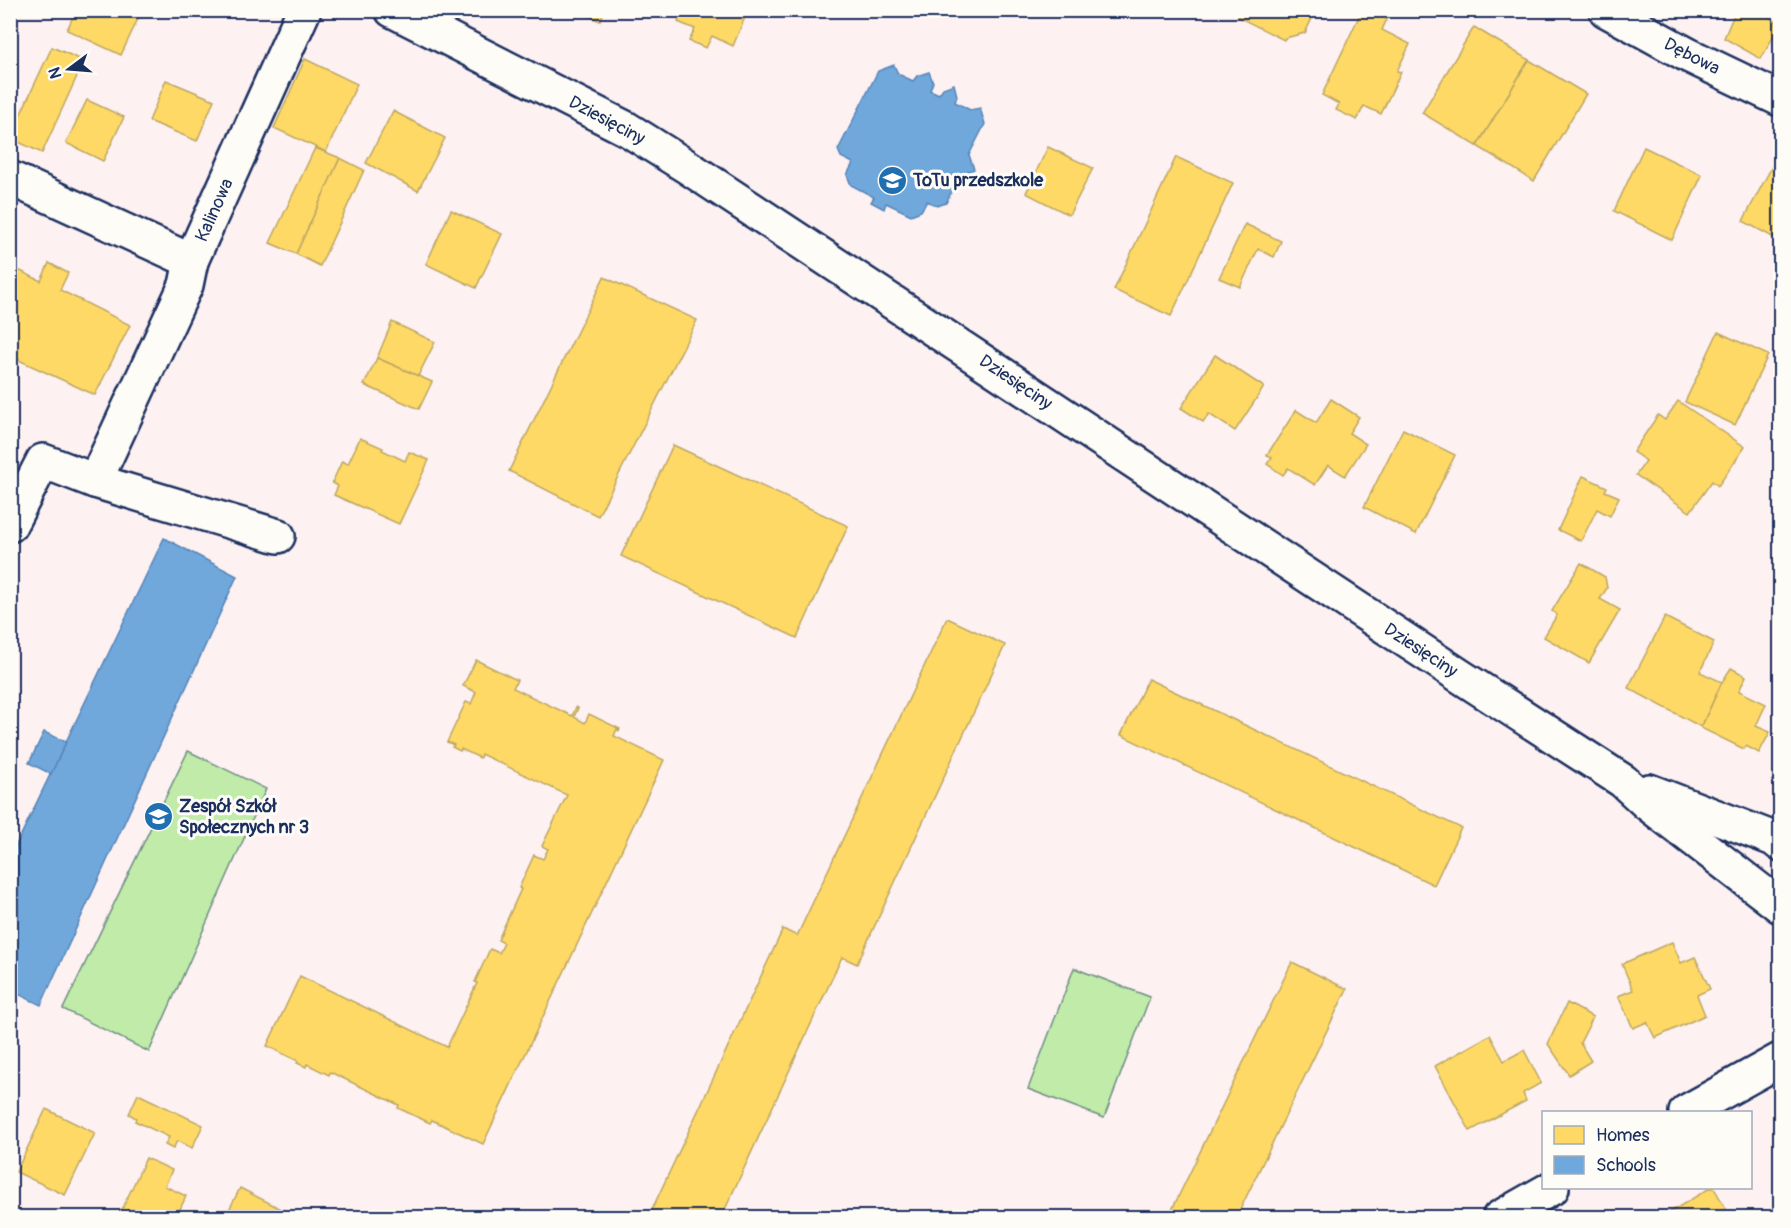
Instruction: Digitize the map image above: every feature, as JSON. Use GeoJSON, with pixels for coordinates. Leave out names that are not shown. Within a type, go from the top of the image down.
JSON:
{"type":"FeatureCollection","features":[{"type":"Feature","properties":{"kind":"street","name":"Kalinowa"},"geometry":{"type":"LineString","coordinates":[[10,178],[191,261],[304,10]]}},
{"type":"Feature","properties":{"kind":"street","name":"Dziesięciny"},"geometry":{"type":"LineString","coordinates":[[392,10],[627,129],[686,166],[1623,781],[1648,804],[1780,906]]}},
{"type":"Feature","properties":{"kind":"street","name":"Dębowa"},"geometry":{"type":"LineString","coordinates":[[1606,10],[1688,55],[1780,99]]}},
{"type":"Feature","properties":{"kind":"street"},"geometry":{"type":"LineString","coordinates":[[96,481],[186,285],[191,261]]}},
{"type":"Feature","properties":{"kind":"street"},"geometry":{"type":"LineString","coordinates":[[10,525],[43,460],[96,481],[278,536]]}},
{"type":"Feature","properties":{"kind":"street","name":"Dziesięciny"},"geometry":{"type":"LineString","coordinates":[[1623,781],[1780,843]]}},
{"type":"Feature","properties":{"kind":"street"},"geometry":{"type":"LineString","coordinates":[[1690,1111],[1780,1060]]}},
{"type":"Feature","properties":{"kind":"street"},"geometry":{"type":"LineString","coordinates":[[1499,1218],[1550,1189]]}},
{"type":"Feature","properties":{"kind":"green space"},"geometry":{"type":"Polygon","coordinates":[[[188,751],[266,789],[149,1052],[63,1009],[188,751]]]}},
{"type":"Feature","properties":{"kind":"green space"},"geometry":{"type":"Polygon","coordinates":[[[1074,968],[1150,997],[1104,1118],[1028,1089],[1074,968]]]}},
{"type":"Feature","properties":{"kind":"building: Homes"},"geometry":{"type":"Polygon","coordinates":[[[76,10],[142,10],[121,55],[67,30],[76,10]]]}},
{"type":"Feature","properties":{"kind":"building: Homes"},"geometry":{"type":"Polygon","coordinates":[[[575,10],[605,10],[600,21],[575,10]]]}},
{"type":"Feature","properties":{"kind":"building: Homes"},"geometry":{"type":"Polygon","coordinates":[[[684,10],[748,10],[733,46],[712,36],[706,48],[689,41],[695,29],[678,22],[684,10]]]}},
{"type":"Feature","properties":{"kind":"building: Homes"},"geometry":{"type":"Polygon","coordinates":[[[1241,10],[1316,10],[1305,33],[1284,40],[1238,17],[1241,10]]]}},
{"type":"Feature","properties":{"kind":"building: Homes"},"geometry":{"type":"Polygon","coordinates":[[[1362,10],[1391,10],[1382,30],[1410,44],[1397,71],[1401,72],[1381,114],[1364,106],[1357,120],[1336,110],[1339,104],[1322,95],[1362,10]]]}},
{"type":"Feature","properties":{"kind":"building: Homes"},"geometry":{"type":"Polygon","coordinates":[[[1736,10],[1757,10],[1780,24],[1761,59],[1724,38],[1736,10]]]}},
{"type":"Feature","properties":{"kind":"building: Homes"},"geometry":{"type":"Polygon","coordinates":[[[1474,27],[1529,60],[1477,146],[1422,113],[1474,27]]]}},
{"type":"Feature","properties":{"kind":"building: Homes"},"geometry":{"type":"Polygon","coordinates":[[[52,47],[84,61],[42,153],[10,137],[52,47]]]}},
{"type":"Feature","properties":{"kind":"building: Homes"},"geometry":{"type":"Polygon","coordinates":[[[305,59],[357,84],[326,152],[274,128],[305,59]]]}},
{"type":"Feature","properties":{"kind":"building: Homes"},"geometry":{"type":"Polygon","coordinates":[[[1529,60],[1586,94],[1534,181],[1477,146],[1529,60]]]}},
{"type":"Feature","properties":{"kind":"building: Homes"},"geometry":{"type":"Polygon","coordinates":[[[166,80],[214,100],[197,141],[149,121],[166,80]]]}},
{"type":"Feature","properties":{"kind":"building: Homes"},"geometry":{"type":"Polygon","coordinates":[[[87,100],[124,117],[103,161],[66,143],[87,100]]]}},
{"type":"Feature","properties":{"kind":"building: Homes"},"geometry":{"type":"Polygon","coordinates":[[[393,111],[445,138],[418,191],[366,163],[393,111]]]}},
{"type":"Feature","properties":{"kind":"building: Homes"},"geometry":{"type":"Polygon","coordinates":[[[1048,147],[1093,168],[1069,215],[1026,193],[1048,147]]]}},
{"type":"Feature","properties":{"kind":"building: Homes"},"geometry":{"type":"Polygon","coordinates":[[[1644,147],[1702,175],[1672,240],[1614,211],[1644,147]]]}},
{"type":"Feature","properties":{"kind":"building: Homes"},"geometry":{"type":"Polygon","coordinates":[[[315,148],[340,158],[296,254],[270,243],[315,148]]]}},
{"type":"Feature","properties":{"kind":"building: Homes"},"geometry":{"type":"Polygon","coordinates":[[[1176,157],[1233,183],[1171,316],[1114,290],[1176,157]]]}},
{"type":"Feature","properties":{"kind":"building: Homes"},"geometry":{"type":"Polygon","coordinates":[[[340,158],[364,170],[320,266],[296,254],[340,158]]]}},
{"type":"Feature","properties":{"kind":"building: Homes"},"geometry":{"type":"Polygon","coordinates":[[[1776,159],[1780,161],[1780,241],[1743,221],[1776,159]]]}},
{"type":"Feature","properties":{"kind":"building: Homes"},"geometry":{"type":"Polygon","coordinates":[[[451,210],[502,234],[476,288],[426,264],[451,210]]]}},
{"type":"Feature","properties":{"kind":"building: Homes"},"geometry":{"type":"Polygon","coordinates":[[[1245,224],[1281,241],[1274,257],[1258,249],[1240,287],[1219,278],[1245,224]]]}},
{"type":"Feature","properties":{"kind":"building: Homes"},"geometry":{"type":"Polygon","coordinates":[[[49,263],[68,273],[60,290],[130,325],[95,395],[10,356],[10,266],[41,281],[49,263]]]}},
{"type":"Feature","properties":{"kind":"building: Homes"},"geometry":{"type":"Polygon","coordinates":[[[604,277],[697,320],[598,516],[509,471],[604,277]]]}},
{"type":"Feature","properties":{"kind":"building: Homes"},"geometry":{"type":"Polygon","coordinates":[[[392,322],[435,342],[418,376],[377,358],[392,322]]]}},
{"type":"Feature","properties":{"kind":"building: Homes"},"geometry":{"type":"Polygon","coordinates":[[[1718,332],[1768,355],[1735,425],[1685,402],[1718,332]]]}},
{"type":"Feature","properties":{"kind":"building: Homes"},"geometry":{"type":"Polygon","coordinates":[[[1215,355],[1264,387],[1235,431],[1209,414],[1203,422],[1181,408],[1215,355]]]}},
{"type":"Feature","properties":{"kind":"building: Homes"},"geometry":{"type":"Polygon","coordinates":[[[377,358],[432,382],[419,409],[364,385],[377,358]]]}},
{"type":"Feature","properties":{"kind":"building: Homes"},"geometry":{"type":"Polygon","coordinates":[[[1331,399],[1359,417],[1349,433],[1366,444],[1345,476],[1328,465],[1315,485],[1288,468],[1283,475],[1267,464],[1272,457],[1267,455],[1296,410],[1316,423],[1331,399]]]}},
{"type":"Feature","properties":{"kind":"building: Homes"},"geometry":{"type":"Polygon","coordinates":[[[1678,401],[1745,447],[1718,486],[1712,481],[1690,512],[1636,475],[1646,461],[1633,452],[1658,415],[1665,420],[1678,401]]]}},
{"type":"Feature","properties":{"kind":"building: Homes"},"geometry":{"type":"Polygon","coordinates":[[[1403,429],[1455,455],[1416,534],[1364,507],[1403,429]]]}},
{"type":"Feature","properties":{"kind":"building: Homes"},"geometry":{"type":"Polygon","coordinates":[[[360,438],[405,461],[409,452],[429,460],[399,524],[334,495],[338,486],[332,483],[342,461],[348,464],[360,438]]]}},
{"type":"Feature","properties":{"kind":"building: Homes"},"geometry":{"type":"Polygon","coordinates":[[[673,445],[848,526],[797,638],[621,556],[673,445]]]}},
{"type":"Feature","properties":{"kind":"building: Homes"},"geometry":{"type":"Polygon","coordinates":[[[1583,476],[1607,487],[1605,491],[1619,497],[1610,516],[1597,509],[1581,541],[1558,530],[1583,476]]]}},
{"type":"Feature","properties":{"kind":"building: Homes"},"geometry":{"type":"Polygon","coordinates":[[[1581,563],[1605,577],[1607,588],[1600,599],[1620,610],[1589,663],[1544,637],[1557,615],[1552,611],[1581,563]]]}},
{"type":"Feature","properties":{"kind":"building: Homes"},"geometry":{"type":"Polygon","coordinates":[[[1665,617],[1714,642],[1700,672],[1722,682],[1701,727],[1628,688],[1665,617]]]}},
{"type":"Feature","properties":{"kind":"building: Homes"},"geometry":{"type":"Polygon","coordinates":[[[947,618],[1005,645],[857,964],[842,957],[721,1218],[648,1218],[783,929],[797,936],[947,618]]]}},
{"type":"Feature","properties":{"kind":"building: Homes"},"geometry":{"type":"Polygon","coordinates":[[[476,660],[517,680],[513,688],[572,716],[576,707],[578,708],[574,717],[585,723],[589,714],[620,729],[619,731],[617,729],[614,736],[664,760],[483,1144],[432,1120],[430,1123],[398,1108],[399,1105],[330,1072],[329,1075],[307,1064],[306,1067],[297,1063],[298,1061],[267,1046],[300,976],[447,1047],[490,949],[499,953],[504,943],[498,940],[521,889],[519,888],[534,855],[543,859],[548,849],[542,846],[567,795],[481,754],[480,758],[461,749],[460,751],[447,742],[466,702],[471,704],[476,692],[463,686],[476,660]]]}},
{"type":"Feature","properties":{"kind":"building: Homes"},"geometry":{"type":"Polygon","coordinates":[[[1731,668],[1746,676],[1739,691],[1766,704],[1756,726],[1770,732],[1759,753],[1746,746],[1744,749],[1701,728],[1731,668]]]}},
{"type":"Feature","properties":{"kind":"building: Homes"},"geometry":{"type":"Polygon","coordinates":[[[1148,679],[1461,828],[1434,885],[1121,735],[1148,679]]]}},
{"type":"Feature","properties":{"kind":"building: Homes"},"geometry":{"type":"Polygon","coordinates":[[[1672,942],[1681,963],[1695,957],[1710,989],[1697,995],[1705,1015],[1655,1038],[1647,1022],[1633,1028],[1618,996],[1633,990],[1622,964],[1672,942]]]}},
{"type":"Feature","properties":{"kind":"building: Homes"},"geometry":{"type":"Polygon","coordinates":[[[1292,962],[1347,989],[1236,1218],[1168,1218],[1292,962]]]}},
{"type":"Feature","properties":{"kind":"building: Homes"},"geometry":{"type":"Polygon","coordinates":[[[1567,1003],[1593,1017],[1580,1043],[1591,1061],[1569,1075],[1548,1044],[1567,1003]]]}},
{"type":"Feature","properties":{"kind":"building: Homes"},"geometry":{"type":"Polygon","coordinates":[[[1490,1035],[1504,1061],[1524,1050],[1541,1083],[1523,1093],[1526,1101],[1470,1131],[1435,1066],[1490,1035]]]}},
{"type":"Feature","properties":{"kind":"building: Homes"},"geometry":{"type":"Polygon","coordinates":[[[138,1094],[203,1125],[192,1148],[177,1141],[173,1149],[165,1145],[169,1137],[135,1121],[136,1118],[129,1114],[138,1094]]]}},
{"type":"Feature","properties":{"kind":"building: Homes"},"geometry":{"type":"Polygon","coordinates":[[[46,1109],[95,1133],[65,1195],[16,1172],[46,1109]]]}},
{"type":"Feature","properties":{"kind":"building: Homes"},"geometry":{"type":"Polygon","coordinates":[[[146,1158],[172,1170],[165,1186],[186,1196],[176,1218],[118,1218],[146,1158]]]}},
{"type":"Feature","properties":{"kind":"building: Homes"},"geometry":{"type":"Polygon","coordinates":[[[240,1188],[293,1215],[291,1218],[225,1218],[240,1188]]]}},
{"type":"Feature","properties":{"kind":"building: Homes"},"geometry":{"type":"Polygon","coordinates":[[[1708,1189],[1715,1189],[1731,1218],[1660,1218],[1708,1189]]]}},
{"type":"Feature","properties":{"kind":"building: Schools"},"geometry":{"type":"Polygon","coordinates":[[[894,65],[898,74],[913,81],[917,76],[929,72],[933,82],[930,90],[939,94],[943,88],[954,84],[957,96],[955,102],[970,110],[980,108],[985,124],[969,155],[974,169],[960,174],[946,203],[937,206],[927,201],[921,211],[911,215],[886,203],[884,209],[871,202],[874,197],[851,185],[847,175],[853,163],[841,157],[838,150],[878,71],[894,65]]]}},
{"type":"Feature","properties":{"kind":"building: Schools"},"geometry":{"type":"Polygon","coordinates":[[[164,538],[237,576],[41,1005],[10,990],[10,858],[164,538]]]}},
{"type":"Feature","properties":{"kind":"building: Schools"},"geometry":{"type":"Polygon","coordinates":[[[44,732],[66,742],[51,774],[29,763],[44,732]]]}},
{"type":"Feature","properties":{"kind":"place","name":"ToTu przedszkole"},"geometry":{"type":"Point","coordinates":[892,180]}},
{"type":"Feature","properties":{"kind":"place","name":"Zespół Szkół Społecznych nr 3"},"geometry":{"type":"Point","coordinates":[158,816]}}]}
